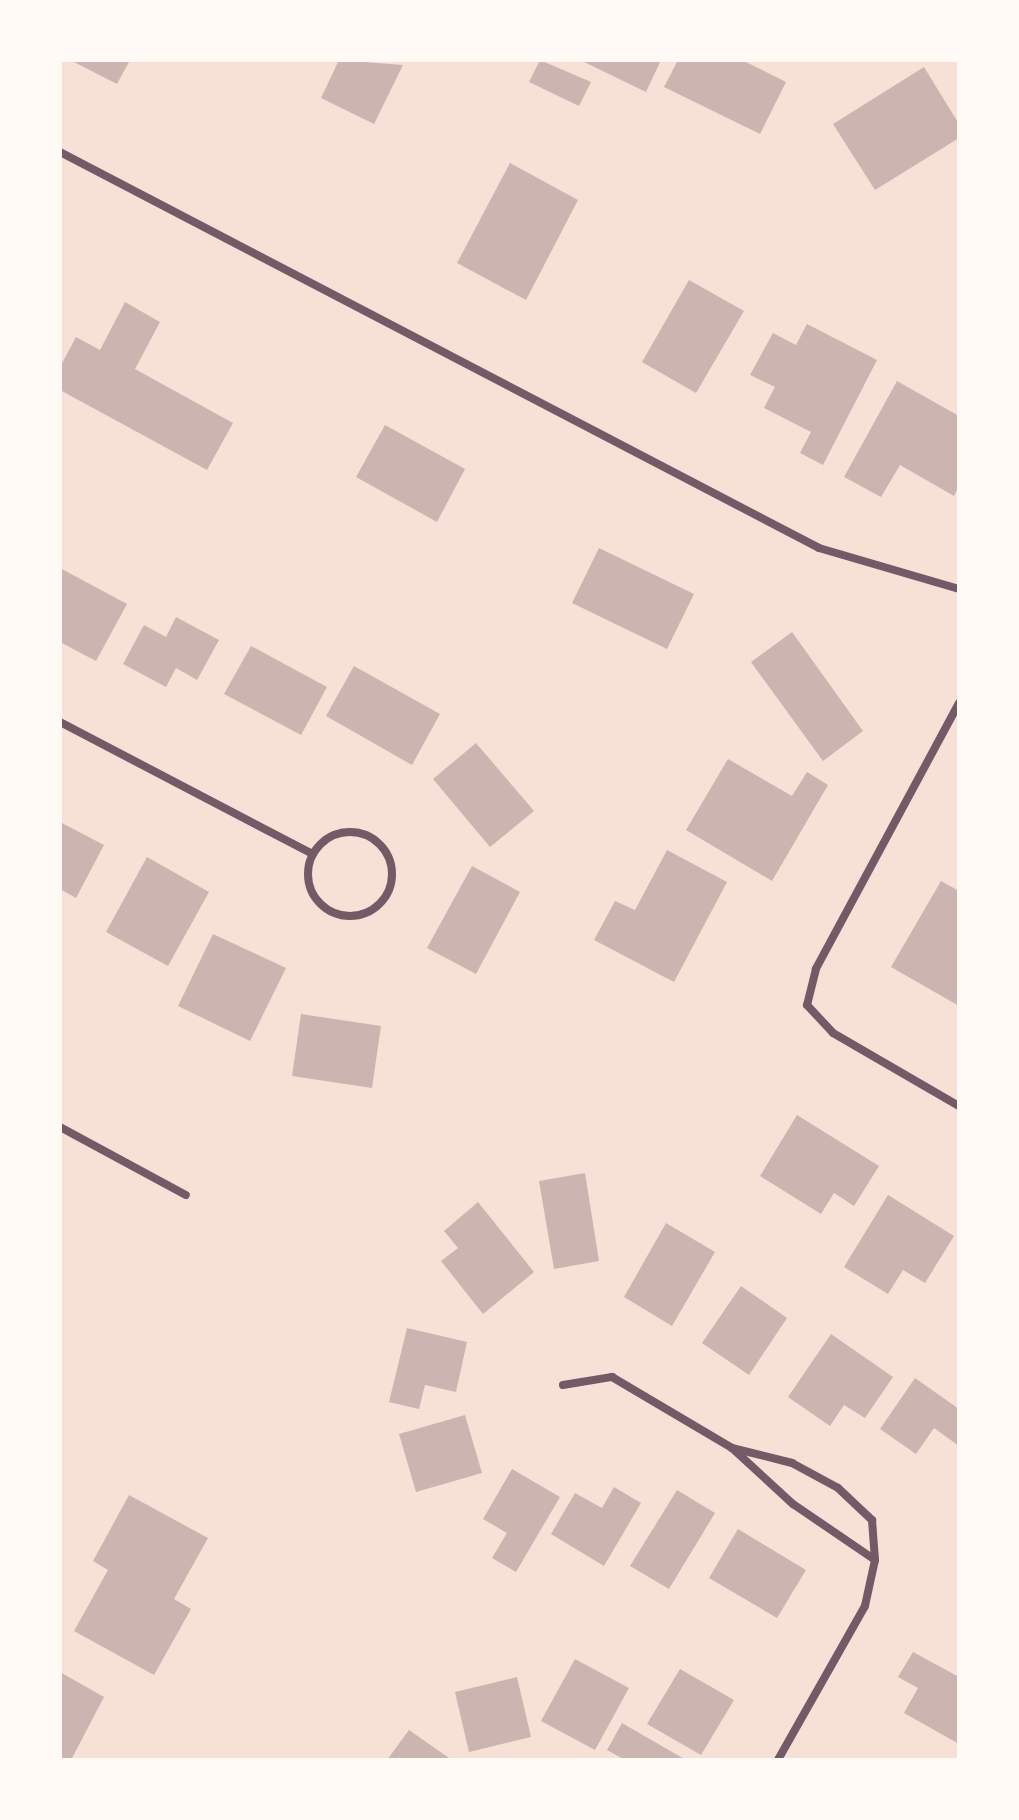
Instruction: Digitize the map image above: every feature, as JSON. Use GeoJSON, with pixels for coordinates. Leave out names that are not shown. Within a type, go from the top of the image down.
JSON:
{"type":"FeatureCollection","features":[{"type":"Feature","properties":{"kind":"street"},"geometry":{"type":"LineString","coordinates":[[60,152],[819,548],[959,589]]}},
{"type":"Feature","properties":{"kind":"street"},"geometry":{"type":"LineString","coordinates":[[959,703],[816,969],[807,1005],[833,1033],[959,1106]]}},
{"type":"Feature","properties":{"kind":"street"},"geometry":{"type":"LineString","coordinates":[[60,722],[312,854]]}},
{"type":"Feature","properties":{"kind":"street"},"geometry":{"type":"LineString","coordinates":[[346,831],[373,837],[390,859],[391,886],[385,899],[363,915],[334,913],[313,895],[308,881],[312,854],[332,835],[346,831]]}},
{"type":"Feature","properties":{"kind":"street"},"geometry":{"type":"LineString","coordinates":[[60,1127],[186,1195]]}},
{"type":"Feature","properties":{"kind":"street"},"geometry":{"type":"LineString","coordinates":[[563,1385],[612,1377],[732,1448],[793,1504],[875,1560]]}},
{"type":"Feature","properties":{"kind":"street"},"geometry":{"type":"LineString","coordinates":[[732,1448],[792,1463],[838,1488],[872,1520],[875,1560],[865,1606],[778,1760]]}},
{"type":"Feature","properties":{"kind":"building"},"geometry":{"type":"Polygon","coordinates":[[[70,60],[130,60],[117,84],[70,60]]]}},
{"type":"Feature","properties":{"kind":"building"},"geometry":{"type":"Polygon","coordinates":[[[339,60],[403,65],[374,124],[321,98],[339,60]]]}},
{"type":"Feature","properties":{"kind":"building"},"geometry":{"type":"Polygon","coordinates":[[[540,60],[591,82],[579,106],[529,82],[540,60]]]}},
{"type":"Feature","properties":{"kind":"building"},"geometry":{"type":"Polygon","coordinates":[[[580,60],[661,60],[646,92],[580,60]]]}},
{"type":"Feature","properties":{"kind":"building"},"geometry":{"type":"Polygon","coordinates":[[[678,60],[742,60],[786,82],[760,134],[664,87],[678,60]]]}},
{"type":"Feature","properties":{"kind":"building"},"geometry":{"type":"Polygon","coordinates":[[[924,67],[959,124],[959,138],[875,190],[833,124],[924,67]]]}},
{"type":"Feature","properties":{"kind":"building"},"geometry":{"type":"Polygon","coordinates":[[[510,163],[578,200],[526,300],[457,263],[510,163]]]}},
{"type":"Feature","properties":{"kind":"building"},"geometry":{"type":"Polygon","coordinates":[[[689,280],[744,311],[696,393],[642,362],[689,280]]]}},
{"type":"Feature","properties":{"kind":"building"},"geometry":{"type":"Polygon","coordinates":[[[125,302],[160,322],[135,369],[233,423],[207,470],[60,390],[60,367],[76,337],[100,350],[125,302]]]}},
{"type":"Feature","properties":{"kind":"building"},"geometry":{"type":"Polygon","coordinates":[[[807,324],[877,360],[823,465],[800,453],[811,432],[764,408],[775,387],[750,375],[773,333],[796,345],[807,324]]]}},
{"type":"Feature","properties":{"kind":"building"},"geometry":{"type":"Polygon","coordinates":[[[897,381],[959,416],[959,486],[954,496],[900,465],[881,497],[844,477],[897,381]]]}},
{"type":"Feature","properties":{"kind":"building"},"geometry":{"type":"Polygon","coordinates":[[[385,425],[465,469],[437,522],[356,477],[385,425]]]}},
{"type":"Feature","properties":{"kind":"building"},"geometry":{"type":"Polygon","coordinates":[[[599,548],[694,594],[667,649],[572,603],[599,548]]]}},
{"type":"Feature","properties":{"kind":"building"},"geometry":{"type":"Polygon","coordinates":[[[60,568],[127,604],[96,661],[60,642],[60,568]]]}},
{"type":"Feature","properties":{"kind":"building"},"geometry":{"type":"Polygon","coordinates":[[[176,617],[219,640],[197,680],[176,668],[166,687],[123,664],[144,625],[166,637],[176,617]]]}},
{"type":"Feature","properties":{"kind":"building"},"geometry":{"type":"Polygon","coordinates":[[[792,632],[863,731],[823,761],[751,662],[792,632]]]}},
{"type":"Feature","properties":{"kind":"building"},"geometry":{"type":"Polygon","coordinates":[[[251,646],[327,687],[301,735],[224,694],[251,646]]]}},
{"type":"Feature","properties":{"kind":"building"},"geometry":{"type":"Polygon","coordinates":[[[354,666],[440,714],[412,765],[326,716],[354,666]]]}},
{"type":"Feature","properties":{"kind":"building"},"geometry":{"type":"Polygon","coordinates":[[[476,743],[534,811],[490,847],[433,779],[476,743]]]}},
{"type":"Feature","properties":{"kind":"building"},"geometry":{"type":"Polygon","coordinates":[[[728,759],[792,796],[807,772],[828,785],[772,881],[686,830],[728,759]]]}},
{"type":"Feature","properties":{"kind":"building"},"geometry":{"type":"Polygon","coordinates":[[[60,822],[104,845],[76,898],[60,889],[60,822]]]}},
{"type":"Feature","properties":{"kind":"building"},"geometry":{"type":"Polygon","coordinates":[[[667,850],[727,882],[674,982],[594,940],[615,901],[635,910],[667,850]]]}},
{"type":"Feature","properties":{"kind":"building"},"geometry":{"type":"Polygon","coordinates":[[[147,857],[209,892],[168,966],[106,932],[147,857]]]}},
{"type":"Feature","properties":{"kind":"building"},"geometry":{"type":"Polygon","coordinates":[[[472,866],[520,892],[476,974],[427,948],[472,866]]]}},
{"type":"Feature","properties":{"kind":"building"},"geometry":{"type":"Polygon","coordinates":[[[941,881],[959,891],[959,1006],[891,967],[941,881]]]}},
{"type":"Feature","properties":{"kind":"building"},"geometry":{"type":"Polygon","coordinates":[[[213,934],[286,968],[250,1041],[178,1006],[213,934]]]}},
{"type":"Feature","properties":{"kind":"building"},"geometry":{"type":"Polygon","coordinates":[[[301,1014],[381,1026],[372,1088],[292,1076],[301,1014]]]}},
{"type":"Feature","properties":{"kind":"building"},"geometry":{"type":"Polygon","coordinates":[[[797,1115],[879,1166],[854,1206],[834,1193],[821,1214],[760,1176],[797,1115]]]}},
{"type":"Feature","properties":{"kind":"building"},"geometry":{"type":"Polygon","coordinates":[[[585,1173],[599,1261],[554,1269],[539,1181],[585,1173]]]}},
{"type":"Feature","properties":{"kind":"building"},"geometry":{"type":"Polygon","coordinates":[[[888,1195],[954,1236],[925,1283],[903,1270],[888,1294],[844,1267],[888,1195]]]}},
{"type":"Feature","properties":{"kind":"building"},"geometry":{"type":"Polygon","coordinates":[[[478,1202],[534,1272],[483,1314],[441,1261],[458,1248],[444,1231],[478,1202]]]}},
{"type":"Feature","properties":{"kind":"building"},"geometry":{"type":"Polygon","coordinates":[[[666,1223],[715,1252],[672,1326],[624,1297],[666,1223]]]}},
{"type":"Feature","properties":{"kind":"building"},"geometry":{"type":"Polygon","coordinates":[[[741,1286],[787,1318],[749,1375],[702,1343],[741,1286]]]}},
{"type":"Feature","properties":{"kind":"building"},"geometry":{"type":"Polygon","coordinates":[[[407,1328],[467,1342],[456,1392],[425,1385],[419,1409],[389,1402],[407,1328]]]}},
{"type":"Feature","properties":{"kind":"building"},"geometry":{"type":"Polygon","coordinates":[[[831,1334],[893,1377],[865,1418],[844,1405],[830,1426],[788,1397],[831,1334]]]}},
{"type":"Feature","properties":{"kind":"building"},"geometry":{"type":"Polygon","coordinates":[[[915,1378],[959,1409],[959,1446],[934,1428],[916,1454],[880,1429],[915,1378]]]}},
{"type":"Feature","properties":{"kind":"building"},"geometry":{"type":"Polygon","coordinates":[[[465,1415],[482,1473],[416,1492],[399,1434],[465,1415]]]}},
{"type":"Feature","properties":{"kind":"building"},"geometry":{"type":"Polygon","coordinates":[[[512,1469],[560,1497],[516,1572],[492,1558],[507,1533],[483,1519],[512,1469]]]}},
{"type":"Feature","properties":{"kind":"building"},"geometry":{"type":"Polygon","coordinates":[[[614,1487],[641,1503],[604,1566],[551,1534],[575,1493],[602,1508],[614,1487]]]}},
{"type":"Feature","properties":{"kind":"building"},"geometry":{"type":"Polygon","coordinates":[[[677,1490],[715,1513],[669,1589],[630,1566],[677,1490]]]}},
{"type":"Feature","properties":{"kind":"building"},"geometry":{"type":"Polygon","coordinates":[[[129,1495],[208,1538],[174,1599],[191,1609],[154,1675],[74,1631],[108,1570],[93,1561],[129,1495]]]}},
{"type":"Feature","properties":{"kind":"building"},"geometry":{"type":"Polygon","coordinates":[[[738,1529],[806,1570],[777,1618],[709,1578],[738,1529]]]}},
{"type":"Feature","properties":{"kind":"building"},"geometry":{"type":"Polygon","coordinates":[[[913,1652],[959,1677],[959,1744],[904,1713],[918,1688],[898,1677],[913,1652]]]}},
{"type":"Feature","properties":{"kind":"building"},"geometry":{"type":"Polygon","coordinates":[[[575,1659],[629,1688],[595,1750],[541,1721],[575,1659]]]}},
{"type":"Feature","properties":{"kind":"building"},"geometry":{"type":"Polygon","coordinates":[[[680,1669],[734,1700],[701,1755],[647,1724],[680,1669]]]}},
{"type":"Feature","properties":{"kind":"building"},"geometry":{"type":"Polygon","coordinates":[[[60,1672],[104,1697],[71,1760],[60,1760],[60,1672]]]}},
{"type":"Feature","properties":{"kind":"building"},"geometry":{"type":"Polygon","coordinates":[[[517,1677],[531,1737],[469,1752],[455,1692],[517,1677]]]}},
{"type":"Feature","properties":{"kind":"building"},"geometry":{"type":"Polygon","coordinates":[[[622,1723],[686,1760],[625,1760],[607,1750],[622,1723]]]}},
{"type":"Feature","properties":{"kind":"building"},"geometry":{"type":"Polygon","coordinates":[[[409,1730],[452,1760],[387,1760],[409,1730]]]}}]}
